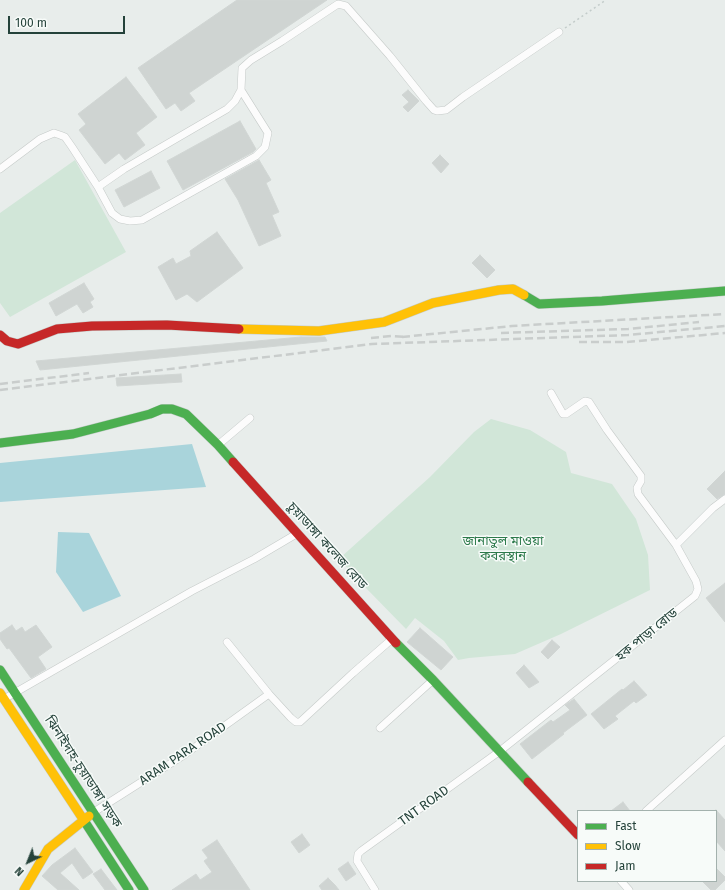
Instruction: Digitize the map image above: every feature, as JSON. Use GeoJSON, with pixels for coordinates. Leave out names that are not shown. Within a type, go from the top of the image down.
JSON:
{"type":"FeatureCollection","features":[{"type":"Feature","properties":{"kind":"street"},"geometry":{"type":"LineString","coordinates":[[98,187],[124,169],[226,109],[235,101],[241,90],[242,68],[251,60],[338,4],[346,6],[390,56],[434,110],[437,111],[446,110],[462,97],[559,32]]}},
{"type":"Feature","properties":{"kind":"street"},"geometry":{"type":"LineString","coordinates":[[0,169],[40,139],[54,134],[65,137],[98,187],[112,213],[120,219],[130,221],[142,220],[256,156],[265,147],[268,133],[241,90]]}},
{"type":"Feature","properties":{"kind":"street"},"geometry":{"type":"LineString","coordinates":[[0,335],[7,341],[18,344],[57,329],[92,326],[168,325],[248,330],[319,331],[384,322],[433,303],[498,290],[513,289],[539,304],[602,301],[725,291]]}},
{"type":"Feature","properties":{"kind":"street","name":"হক পাড়া রোড"},"geometry":{"type":"LineString","coordinates":[[500,751],[695,596],[698,589],[696,581],[676,544],[638,494],[637,488],[641,481],[640,476],[607,430],[590,402],[585,401],[566,414],[563,414],[551,393]]}},
{"type":"Feature","properties":{"kind":"street","name":"চুয়াডাঙ্গা কলেজ রোড"},"geometry":{"type":"LineString","coordinates":[[0,443],[72,434],[150,414],[162,409],[172,409],[186,414],[218,445],[392,639],[433,680],[577,834]]}},
{"type":"Feature","properties":{"kind":"street"},"geometry":{"type":"LineString","coordinates":[[218,445],[250,418]]}},
{"type":"Feature","properties":{"kind":"street"},"geometry":{"type":"LineString","coordinates":[[676,544],[713,508],[725,499]]}},
{"type":"Feature","properties":{"kind":"street"},"geometry":{"type":"LineString","coordinates":[[2,696],[16,693],[192,591],[254,559],[298,533]]}},
{"type":"Feature","properties":{"kind":"street"},"geometry":{"type":"LineString","coordinates":[[227,642],[269,694],[294,721],[300,722],[352,673],[392,639]]}},
{"type":"Feature","properties":{"kind":"street","name":"ঝিনাইদাহ-চুয়াডাঙ্গা সড়ক"},"geometry":{"type":"LineString","coordinates":[[0,670],[144,890]]}},
{"type":"Feature","properties":{"kind":"street"},"geometry":{"type":"LineString","coordinates":[[380,728],[433,680]]}},
{"type":"Feature","properties":{"kind":"street","name":"ARAM PARA ROAD"},"geometry":{"type":"LineString","coordinates":[[94,812],[184,756],[269,694]]}},
{"type":"Feature","properties":{"kind":"street","name":"ঝিনাইদাহ-চুয়াডাঙ্গা সড়ক"},"geometry":{"type":"LineString","coordinates":[[2,696],[39,755],[129,890]]}},
{"type":"Feature","properties":{"kind":"street"},"geometry":{"type":"LineString","coordinates":[[647,810],[725,740]]}},
{"type":"Feature","properties":{"kind":"street"},"geometry":{"type":"LineString","coordinates":[[39,755],[51,748]]}},
{"type":"Feature","properties":{"kind":"street","name":"TNT ROAD"},"geometry":{"type":"LineString","coordinates":[[376,890],[358,865],[357,858],[361,851],[500,751]]}},
{"type":"Feature","properties":{"kind":"street"},"geometry":{"type":"LineString","coordinates":[[24,890],[48,849],[83,819],[94,812]]}},
{"type":"Feature","properties":{"kind":"street"},"geometry":{"type":"LineString","coordinates":[[622,882],[629,890]]}},
{"type":"Feature","properties":{"kind":"path"},"geometry":{"type":"LineString","coordinates":[[559,32],[606,0]]}},
{"type":"Feature","properties":{"kind":"green space"},"geometry":{"type":"Polygon","coordinates":[[[75,160],[126,252],[10,317],[0,303],[0,213],[75,160]]]}},
{"type":"Feature","properties":{"kind":"green space","name":"জানাতুল মাওয়া কবরস্থান"},"geometry":{"type":"Polygon","coordinates":[[[491,419],[530,430],[566,452],[571,473],[612,484],[636,519],[648,555],[650,590],[561,634],[515,654],[458,660],[444,641],[415,618],[406,629],[365,587],[340,558],[430,477],[474,432],[491,419]]]}},
{"type":"Feature","properties":{"kind":"water"},"geometry":{"type":"Polygon","coordinates":[[[192,444],[206,487],[0,502],[0,463],[192,444]]]}},
{"type":"Feature","properties":{"kind":"water"},"geometry":{"type":"Polygon","coordinates":[[[58,532],[89,533],[121,596],[83,612],[56,572],[58,532]]]}},
{"type":"Feature","properties":{"kind":"building"},"geometry":{"type":"Polygon","coordinates":[[[237,0],[327,0],[189,93],[195,101],[181,111],[175,103],[166,109],[138,68],[237,0]]]}},
{"type":"Feature","properties":{"kind":"building"},"geometry":{"type":"Polygon","coordinates":[[[126,77],[157,117],[136,133],[145,145],[125,160],[119,153],[105,164],[79,130],[86,124],[78,114],[126,77]]]}},
{"type":"Feature","properties":{"kind":"building"},"geometry":{"type":"Polygon","coordinates":[[[408,90],[419,101],[408,112],[403,107],[409,102],[402,95],[408,90]]]}},
{"type":"Feature","properties":{"kind":"building"},"geometry":{"type":"Polygon","coordinates":[[[240,121],[256,149],[183,190],[167,161],[240,121]]]}},
{"type":"Feature","properties":{"kind":"building"},"geometry":{"type":"Polygon","coordinates":[[[440,155],[449,164],[441,173],[432,163],[440,155]]]}},
{"type":"Feature","properties":{"kind":"building"},"geometry":{"type":"Polygon","coordinates":[[[259,160],[271,180],[266,183],[279,212],[272,215],[281,236],[259,246],[238,200],[225,179],[259,160]]]}},
{"type":"Feature","properties":{"kind":"building"},"geometry":{"type":"Polygon","coordinates":[[[151,171],[160,188],[124,207],[115,190],[151,171]]]}},
{"type":"Feature","properties":{"kind":"building"},"geometry":{"type":"Polygon","coordinates":[[[217,232],[243,268],[197,302],[187,294],[176,300],[158,267],[173,258],[176,264],[191,256],[190,251],[217,232]]]}},
{"type":"Feature","properties":{"kind":"building"},"geometry":{"type":"Polygon","coordinates":[[[480,255],[495,270],[487,278],[472,263],[480,255]]]}},
{"type":"Feature","properties":{"kind":"building"},"geometry":{"type":"Polygon","coordinates":[[[84,283],[94,299],[90,302],[93,307],[83,313],[77,304],[56,316],[49,303],[84,283]]]}},
{"type":"Feature","properties":{"kind":"building"},"geometry":{"type":"Polygon","coordinates":[[[301,337],[325,337],[327,341],[40,370],[36,361],[301,337]]]}},
{"type":"Feature","properties":{"kind":"building"},"geometry":{"type":"Polygon","coordinates":[[[181,374],[182,382],[117,386],[116,378],[181,374]]]}},
{"type":"Feature","properties":{"kind":"building"},"geometry":{"type":"Polygon","coordinates":[[[725,471],[725,494],[717,499],[707,489],[725,471]]]}},
{"type":"Feature","properties":{"kind":"building"},"geometry":{"type":"Polygon","coordinates":[[[725,583],[725,622],[706,598],[725,583]]]}},
{"type":"Feature","properties":{"kind":"building"},"geometry":{"type":"Polygon","coordinates":[[[12,625],[16,631],[22,627],[25,632],[36,625],[52,647],[38,657],[46,669],[31,678],[9,648],[7,649],[0,639],[0,633],[12,625]]]}},
{"type":"Feature","properties":{"kind":"building"},"geometry":{"type":"Polygon","coordinates":[[[420,628],[453,657],[441,670],[407,642],[420,628]]]}},
{"type":"Feature","properties":{"kind":"building"},"geometry":{"type":"Polygon","coordinates":[[[552,640],[560,647],[548,659],[541,652],[552,640]]]}},
{"type":"Feature","properties":{"kind":"building"},"geometry":{"type":"Polygon","coordinates":[[[524,665],[539,682],[529,688],[516,673],[524,665]]]}},
{"type":"Feature","properties":{"kind":"building"},"geometry":{"type":"Polygon","coordinates":[[[634,681],[647,695],[636,703],[634,701],[615,716],[618,719],[604,729],[591,714],[634,681]]]}},
{"type":"Feature","properties":{"kind":"building"},"geometry":{"type":"Polygon","coordinates":[[[574,699],[587,715],[532,759],[520,744],[551,720],[553,722],[570,710],[565,705],[574,699]]]}},
{"type":"Feature","properties":{"kind":"building"},"geometry":{"type":"Polygon","coordinates":[[[623,802],[629,810],[612,810],[623,802]]]}},
{"type":"Feature","properties":{"kind":"building"},"geometry":{"type":"Polygon","coordinates":[[[717,811],[725,820],[725,851],[717,842],[717,811]]]}},
{"type":"Feature","properties":{"kind":"building"},"geometry":{"type":"Polygon","coordinates":[[[302,834],[310,845],[299,853],[291,842],[302,834]]]}},
{"type":"Feature","properties":{"kind":"building"},"geometry":{"type":"Polygon","coordinates":[[[217,840],[250,890],[172,890],[196,874],[200,880],[212,872],[204,861],[208,858],[202,850],[217,840]]]}},
{"type":"Feature","properties":{"kind":"building"},"geometry":{"type":"Polygon","coordinates":[[[75,848],[93,872],[83,879],[72,863],[60,873],[79,890],[58,890],[42,876],[52,865],[75,848]]]}},
{"type":"Feature","properties":{"kind":"building"},"geometry":{"type":"Polygon","coordinates":[[[348,862],[356,874],[346,881],[338,869],[348,862]]]}},
{"type":"Feature","properties":{"kind":"building"},"geometry":{"type":"Polygon","coordinates":[[[101,869],[117,890],[105,890],[93,874],[101,869]]]}},
{"type":"Feature","properties":{"kind":"building"},"geometry":{"type":"Polygon","coordinates":[[[717,869],[725,877],[725,880],[715,890],[711,890],[703,882],[717,882],[717,869]]]}},
{"type":"Feature","properties":{"kind":"building"},"geometry":{"type":"Polygon","coordinates":[[[328,878],[339,890],[322,890],[319,886],[328,878]]]}},
{"type":"Feature","properties":{"kind":"railway"},"geometry":{"type":"LineString","coordinates":[[402,337],[512,326],[725,314]]}},
{"type":"Feature","properties":{"kind":"railway"},"geometry":{"type":"LineString","coordinates":[[501,333],[628,329],[699,322]]}},
{"type":"Feature","properties":{"kind":"railway"},"geometry":{"type":"LineString","coordinates":[[0,390],[372,344],[628,335],[725,326]]}},
{"type":"Feature","properties":{"kind":"railway"},"geometry":{"type":"LineString","coordinates":[[579,342],[627,342],[725,333]]}},
{"type":"Feature","properties":{"kind":"railway"},"geometry":{"type":"LineString","coordinates":[[371,338],[392,336],[407,337]]}},
{"type":"Feature","properties":{"kind":"railway"},"geometry":{"type":"LineString","coordinates":[[0,384],[89,373]]}},
{"type":"Feature","properties":{"kind":"traffic: fast"},"geometry":{"type":"LineString","coordinates":[[524,295],[539,304],[602,301],[725,291]]}},
{"type":"Feature","properties":{"kind":"traffic: fast"},"geometry":{"type":"LineString","coordinates":[[0,443],[73,434],[150,414],[162,409],[172,409],[186,414],[233,462]]}},
{"type":"Feature","properties":{"kind":"traffic: fast"},"geometry":{"type":"LineString","coordinates":[[396,643],[433,680],[528,782]]}},
{"type":"Feature","properties":{"kind":"traffic: fast"},"geometry":{"type":"LineString","coordinates":[[0,670],[144,890]]}},
{"type":"Feature","properties":{"kind":"traffic: fast"},"geometry":{"type":"LineString","coordinates":[[83,819],[129,890]]}},
{"type":"Feature","properties":{"kind":"traffic: slow"},"geometry":{"type":"LineString","coordinates":[[239,329],[319,331],[384,322],[433,303],[499,290],[513,289],[524,295]]}},
{"type":"Feature","properties":{"kind":"traffic: slow"},"geometry":{"type":"LineString","coordinates":[[0,693],[83,819]]}},
{"type":"Feature","properties":{"kind":"traffic: slow"},"geometry":{"type":"LineString","coordinates":[[24,890],[48,849],[89,816]]}},
{"type":"Feature","properties":{"kind":"traffic: jam"},"geometry":{"type":"LineString","coordinates":[[0,335],[7,341],[18,344],[57,329],[92,326],[167,325],[239,329]]}},
{"type":"Feature","properties":{"kind":"traffic: jam"},"geometry":{"type":"LineString","coordinates":[[233,462],[396,643]]}},
{"type":"Feature","properties":{"kind":"traffic: jam"},"geometry":{"type":"LineString","coordinates":[[528,782],[577,834]]}}]}
